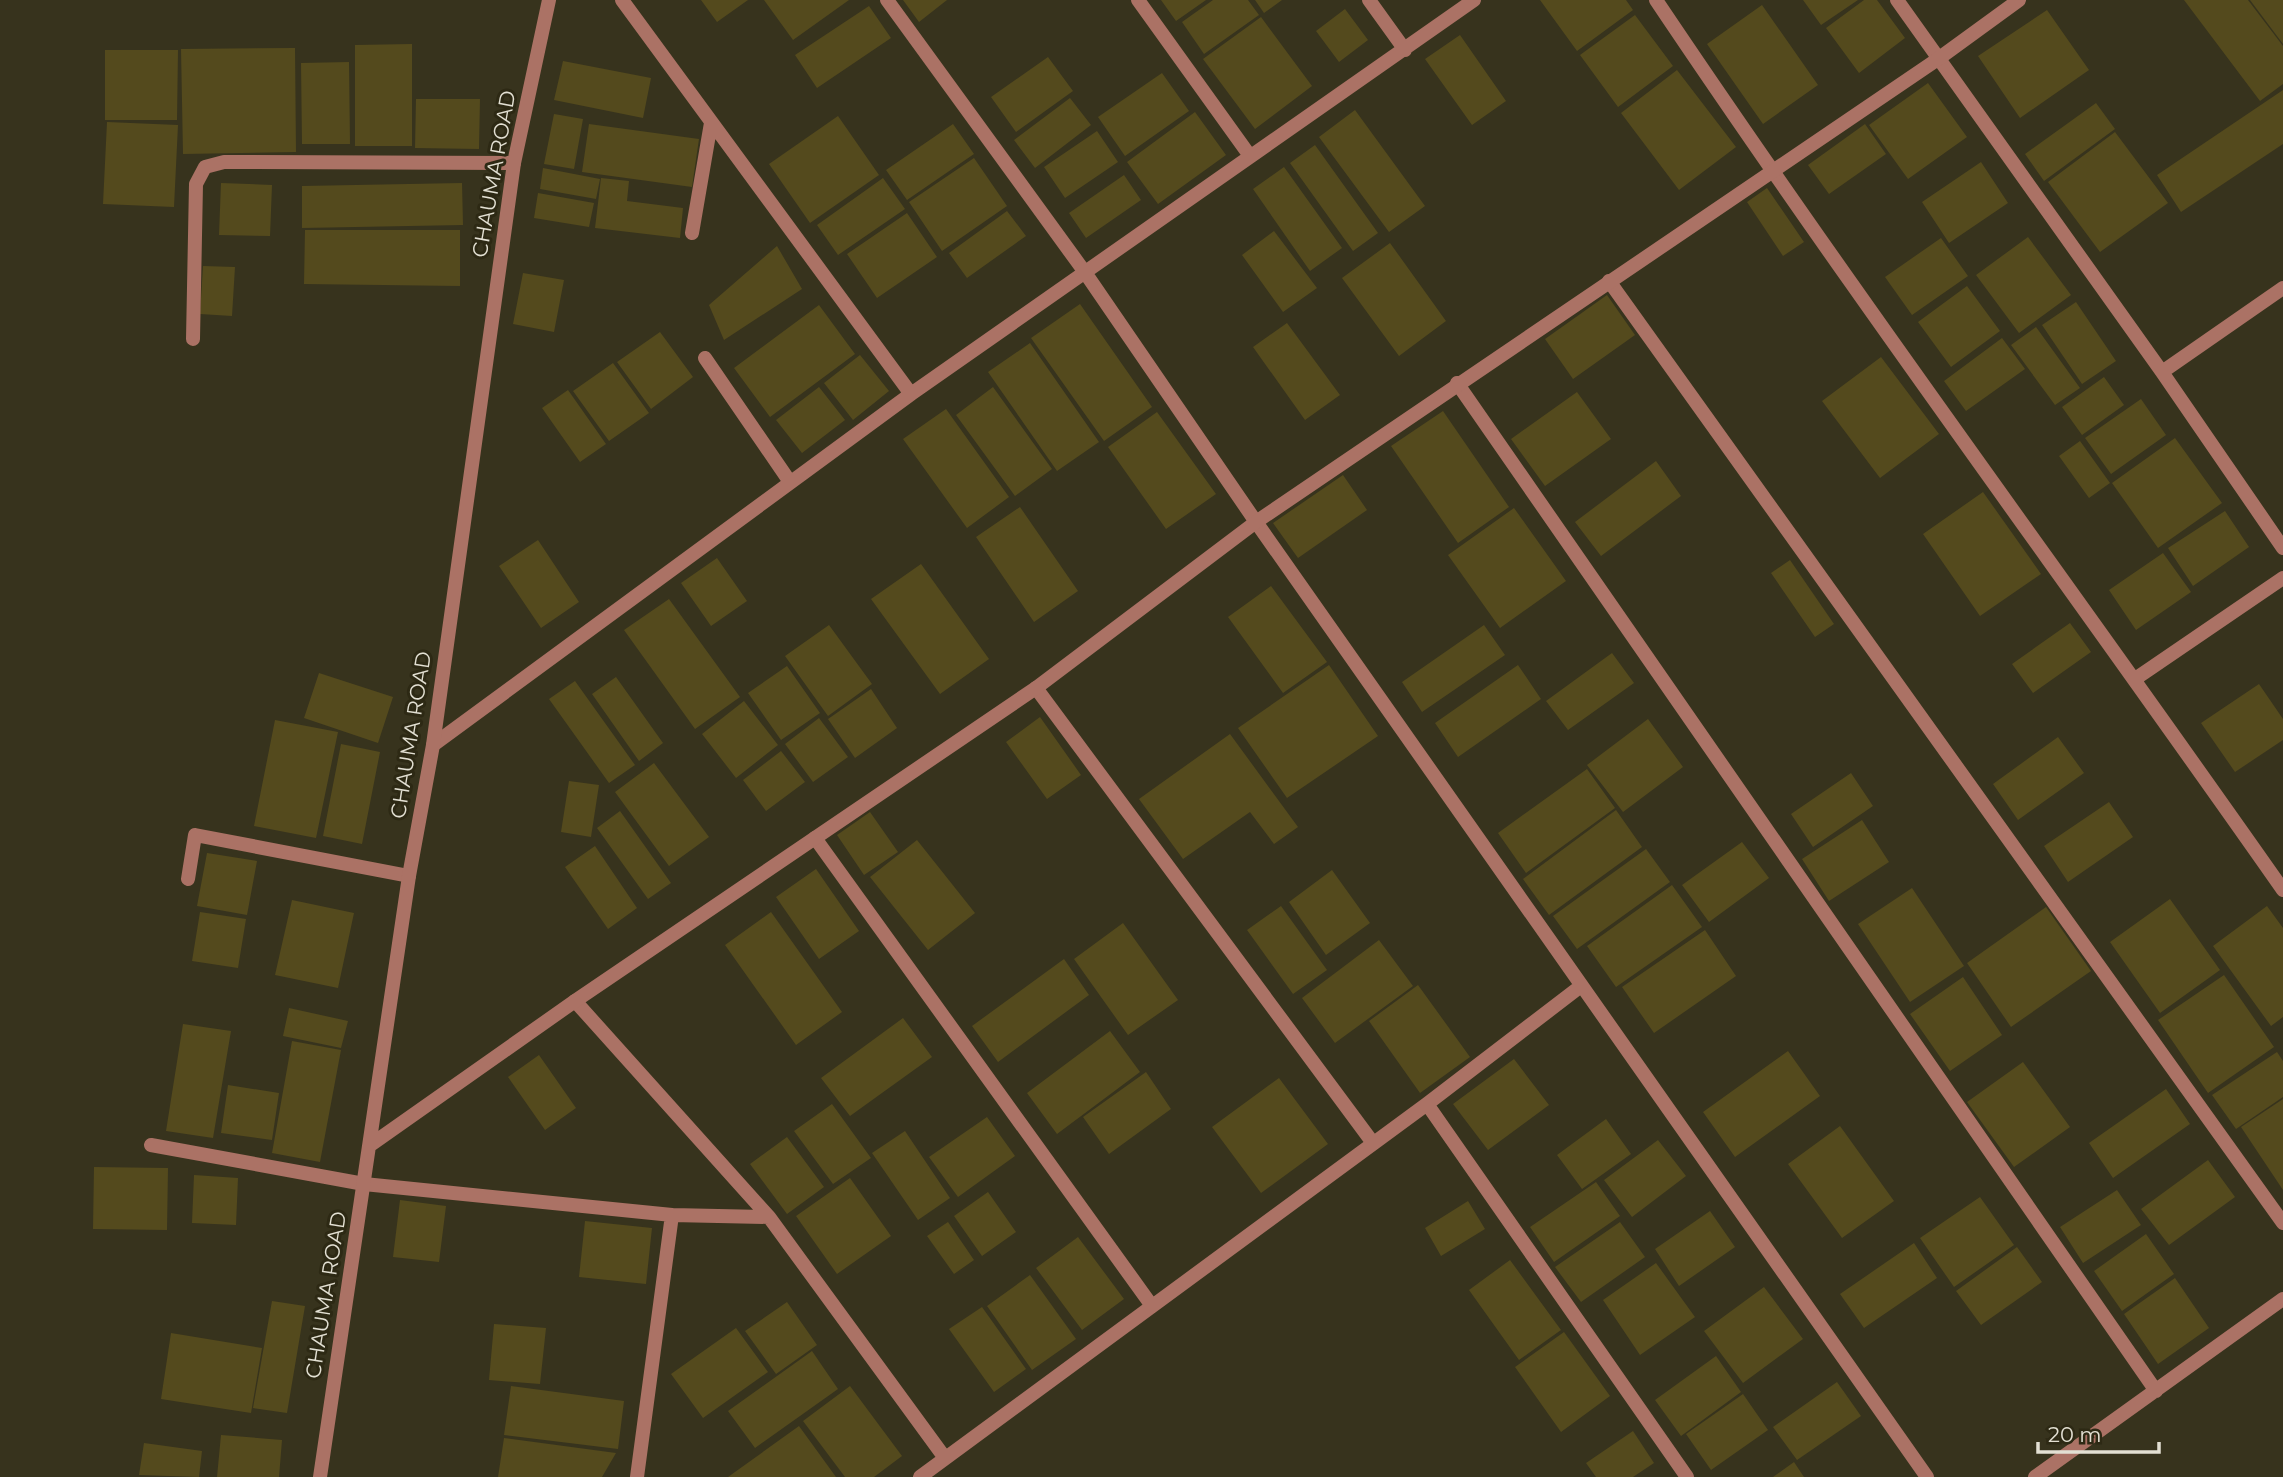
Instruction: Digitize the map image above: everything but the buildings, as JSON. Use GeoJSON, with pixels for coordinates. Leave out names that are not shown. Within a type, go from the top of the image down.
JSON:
{"type":"FeatureCollection","features":[{"type":"Feature","properties":{"kind":"street","name":"CHAUMA ROAD"},"geometry":{"type":"LineString","coordinates":[[320,1477],[409,876],[433,745],[514,163],[549,0]]}},
{"type":"Feature","properties":{"kind":"street"},"geometry":{"type":"LineString","coordinates":[[622,0],[911,394]]}},
{"type":"Feature","properties":{"kind":"street"},"geometry":{"type":"LineString","coordinates":[[887,0],[1084,271],[1256,522],[1927,1477]]}},
{"type":"Feature","properties":{"kind":"street"},"geometry":{"type":"LineString","coordinates":[[1138,0],[1251,156]]}},
{"type":"Feature","properties":{"kind":"street"},"geometry":{"type":"LineString","coordinates":[[1369,0],[1405,50]]}},
{"type":"Feature","properties":{"kind":"street"},"geometry":{"type":"LineString","coordinates":[[433,745],[911,394],[1474,0]]}},
{"type":"Feature","properties":{"kind":"street"},"geometry":{"type":"LineString","coordinates":[[1656,0],[1772,172],[2283,890]]}},
{"type":"Feature","properties":{"kind":"street"},"geometry":{"type":"LineString","coordinates":[[1897,0],[2162,372],[2283,548]]}},
{"type":"Feature","properties":{"kind":"street"},"geometry":{"type":"LineString","coordinates":[[369,1146],[575,1001],[1036,688],[1256,522],[1457,383],[1938,59],[2018,0]]}},
{"type":"Feature","properties":{"kind":"street"},"geometry":{"type":"LineString","coordinates":[[692,233],[711,123]]}},
{"type":"Feature","properties":{"kind":"street"},"geometry":{"type":"LineString","coordinates":[[193,339],[196,184],[205,167],[224,162],[514,163]]}},
{"type":"Feature","properties":{"kind":"street"},"geometry":{"type":"LineString","coordinates":[[1609,281],[2283,1223]]}},
{"type":"Feature","properties":{"kind":"street"},"geometry":{"type":"LineString","coordinates":[[2162,372],[2283,288]]}},
{"type":"Feature","properties":{"kind":"street"},"geometry":{"type":"LineString","coordinates":[[705,358],[790,482]]}},
{"type":"Feature","properties":{"kind":"street"},"geometry":{"type":"LineString","coordinates":[[1457,383],[2156,1391]]}},
{"type":"Feature","properties":{"kind":"street"},"geometry":{"type":"LineString","coordinates":[[2135,679],[2283,578]]}},
{"type":"Feature","properties":{"kind":"street"},"geometry":{"type":"LineString","coordinates":[[1036,688],[1373,1143]]}},
{"type":"Feature","properties":{"kind":"street"},"geometry":{"type":"LineString","coordinates":[[188,879],[194,835],[409,876]]}},
{"type":"Feature","properties":{"kind":"street"},"geometry":{"type":"LineString","coordinates":[[815,838],[1152,1306]]}},
{"type":"Feature","properties":{"kind":"street"},"geometry":{"type":"LineString","coordinates":[[920,1477],[1427,1104],[1581,986]]}},
{"type":"Feature","properties":{"kind":"street"},"geometry":{"type":"LineString","coordinates":[[575,1001],[769,1217],[945,1458]]}},
{"type":"Feature","properties":{"kind":"street"},"geometry":{"type":"LineString","coordinates":[[1427,1104],[1687,1477]]}},
{"type":"Feature","properties":{"kind":"street"},"geometry":{"type":"LineString","coordinates":[[151,1145],[365,1184],[673,1215],[769,1217]]}},
{"type":"Feature","properties":{"kind":"street"},"geometry":{"type":"LineString","coordinates":[[637,1477],[673,1215]]}},
{"type":"Feature","properties":{"kind":"street"},"geometry":{"type":"LineString","coordinates":[[2035,1477],[2283,1299]]}}]}
